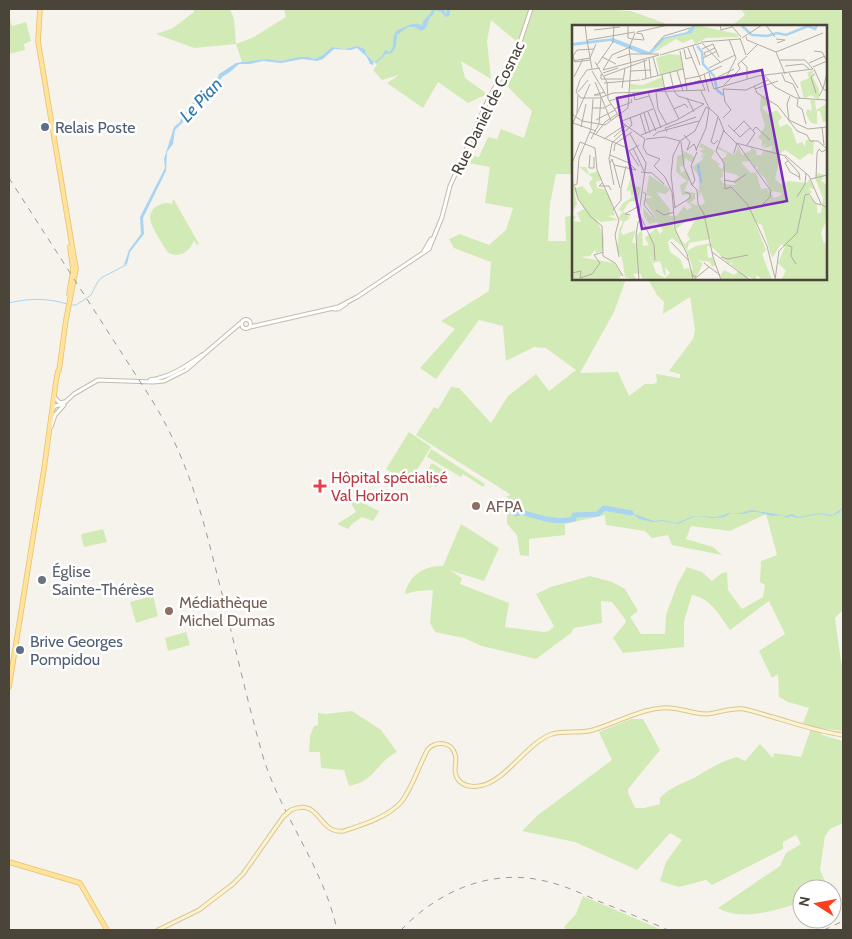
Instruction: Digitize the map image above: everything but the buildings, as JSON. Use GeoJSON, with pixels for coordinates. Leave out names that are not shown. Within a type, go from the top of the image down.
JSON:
{"type":"FeatureCollection","features":[{"type":"Feature","properties":{"kind":"main road"},"geometry":{"type":"LineString","coordinates":[[40,9],[38,41],[57,158],[59,185],[75,275],[56,382],[55,405]]}},
{"type":"Feature","properties":{"kind":"main road"},"geometry":{"type":"LineString","coordinates":[[69,304],[73,262]]}},
{"type":"Feature","properties":{"kind":"main road"},"geometry":{"type":"LineString","coordinates":[[9,687],[55,405],[58,371]]}},
{"type":"Feature","properties":{"kind":"main road"},"geometry":{"type":"LineString","coordinates":[[55,405],[56,382]]}},
{"type":"Feature","properties":{"kind":"main road"},"geometry":{"type":"LineString","coordinates":[[158,930],[199,910],[233,884],[283,817],[292,810],[304,807],[310,809],[316,813],[329,829],[338,832],[380,817],[391,810],[402,800],[428,749],[434,744],[445,744],[453,749],[456,756],[455,772],[458,779],[463,784],[473,787],[483,786],[492,781],[535,744],[553,734],[594,730],[636,714],[662,708],[677,709],[696,714],[708,714],[735,709],[752,711],[843,735]]}},
{"type":"Feature","properties":{"kind":"main road"},"geometry":{"type":"LineString","coordinates":[[9,862],[80,884],[107,930]]}},
{"type":"Feature","properties":{"kind":"street","name":"Rue Daniel de Cosnac"},"geometry":{"type":"LineString","coordinates":[[256,324],[338,309],[428,247],[442,217],[450,186],[471,137],[488,100],[520,42],[532,9]]}},
{"type":"Feature","properties":{"kind":"street"},"geometry":{"type":"LineString","coordinates":[[159,382],[172,376],[209,350],[247,319],[256,324]]}},
{"type":"Feature","properties":{"kind":"street"},"geometry":{"type":"LineString","coordinates":[[250,321],[250,327]]}},
{"type":"Feature","properties":{"kind":"street"},"geometry":{"type":"LineString","coordinates":[[243,322],[244,328]]}},
{"type":"Feature","properties":{"kind":"street"},"geometry":{"type":"LineString","coordinates":[[235,329],[250,327],[256,324]]}},
{"type":"Feature","properties":{"kind":"street"},"geometry":{"type":"LineString","coordinates":[[55,405],[62,405],[85,387],[98,380],[159,382],[180,374],[209,350]]}},
{"type":"Feature","properties":{"kind":"street"},"geometry":{"type":"LineString","coordinates":[[180,374],[199,357]]}},
{"type":"Feature","properties":{"kind":"street"},"geometry":{"type":"LineString","coordinates":[[148,381],[174,373]]}},
{"type":"Feature","properties":{"kind":"street"},"geometry":{"type":"LineString","coordinates":[[55,405],[69,399]]}},
{"type":"Feature","properties":{"kind":"green space"},"geometry":{"type":"Polygon","coordinates":[[[193,9],[230,9],[234,19],[236,44],[194,48],[156,34],[173,28],[194,12],[193,9]]]}},
{"type":"Feature","properties":{"kind":"green space"},"geometry":{"type":"Polygon","coordinates":[[[284,9],[597,9],[631,11],[664,23],[665,25],[572,25],[572,174],[556,174],[550,204],[548,241],[566,241],[565,217],[572,215],[572,280],[626,280],[614,312],[580,373],[618,372],[629,396],[645,384],[657,382],[656,374],[680,378],[680,374],[669,371],[693,339],[695,330],[690,297],[663,314],[664,302],[657,295],[649,280],[827,280],[827,25],[733,25],[745,15],[741,9],[843,9],[843,610],[835,618],[843,666],[843,731],[820,728],[822,735],[843,741],[843,823],[830,829],[825,836],[820,870],[824,879],[792,879],[792,905],[749,914],[727,912],[718,908],[780,866],[786,853],[801,844],[796,835],[783,842],[783,849],[712,885],[706,880],[679,887],[660,881],[666,862],[682,840],[670,833],[637,870],[575,842],[522,831],[538,815],[612,760],[599,732],[631,719],[643,719],[660,750],[628,789],[635,808],[660,804],[660,798],[676,786],[725,761],[737,757],[745,761],[760,744],[773,758],[774,753],[801,757],[812,726],[803,723],[809,708],[788,702],[779,697],[778,674],[772,678],[759,651],[785,634],[769,601],[730,630],[709,603],[692,595],[684,621],[684,647],[623,653],[613,638],[626,622],[625,619],[612,602],[601,601],[602,623],[574,628],[571,633],[536,659],[482,646],[464,638],[435,632],[430,623],[433,590],[405,594],[410,582],[418,573],[430,567],[443,566],[461,524],[499,548],[484,581],[449,570],[462,578],[460,584],[509,603],[505,627],[549,631],[554,626],[536,594],[551,587],[590,576],[612,582],[625,589],[638,611],[630,617],[641,634],[665,634],[666,615],[677,585],[687,567],[702,572],[712,581],[722,573],[727,572],[728,590],[742,609],[763,597],[765,585],[760,582],[761,561],[777,555],[766,514],[730,531],[691,526],[686,539],[713,547],[722,555],[672,545],[668,535],[652,538],[645,531],[606,525],[605,515],[565,524],[565,535],[529,539],[529,556],[520,555],[517,535],[507,524],[507,496],[511,495],[416,435],[434,407],[438,409],[451,387],[459,388],[491,423],[508,396],[536,374],[549,391],[576,370],[546,348],[534,347],[506,361],[503,326],[479,320],[436,379],[420,368],[455,329],[441,321],[489,291],[491,262],[454,248],[449,239],[460,234],[489,245],[506,230],[513,208],[485,203],[490,167],[468,163],[469,155],[479,157],[488,137],[497,139],[501,129],[524,138],[532,111],[502,81],[522,46],[491,20],[487,41],[491,79],[461,61],[465,78],[487,94],[468,103],[438,82],[423,108],[387,83],[399,75],[382,80],[373,70],[377,65],[366,54],[365,49],[356,46],[344,49],[332,47],[315,59],[299,57],[280,61],[268,59],[242,62],[236,44],[254,37],[286,17],[284,9]]]}},
{"type":"Feature","properties":{"kind":"green space"},"geometry":{"type":"Polygon","coordinates":[[[9,16],[12,26],[26,22],[31,41],[24,44],[25,50],[9,54],[9,16]]]}},
{"type":"Feature","properties":{"kind":"green space"},"geometry":{"type":"Polygon","coordinates":[[[174,200],[199,244],[197,245],[194,240],[188,250],[177,255],[173,255],[166,250],[150,218],[157,206],[165,203],[173,204],[172,201],[174,200]]]}},
{"type":"Feature","properties":{"kind":"green space"},"geometry":{"type":"Polygon","coordinates":[[[409,432],[431,447],[409,483],[386,469],[409,432]]]}},
{"type":"Feature","properties":{"kind":"green space"},"geometry":{"type":"Polygon","coordinates":[[[431,449],[485,484],[483,487],[463,474],[461,477],[427,457],[431,449]]]}},
{"type":"Feature","properties":{"kind":"green space"},"geometry":{"type":"Polygon","coordinates":[[[432,463],[446,472],[436,487],[433,485],[430,488],[424,484],[426,481],[422,478],[432,463]]]}},
{"type":"Feature","properties":{"kind":"green space"},"geometry":{"type":"Polygon","coordinates":[[[357,500],[379,511],[373,521],[362,517],[348,529],[337,524],[356,512],[351,503],[357,500]]]}},
{"type":"Feature","properties":{"kind":"green space"},"geometry":{"type":"Polygon","coordinates":[[[103,529],[107,542],[84,547],[82,534],[103,529]]]}},
{"type":"Feature","properties":{"kind":"green space"},"geometry":{"type":"Polygon","coordinates":[[[153,596],[158,616],[136,623],[130,602],[153,596]]]}},
{"type":"Feature","properties":{"kind":"green space"},"geometry":{"type":"Polygon","coordinates":[[[186,632],[190,645],[168,651],[165,638],[186,632]]]}},
{"type":"Feature","properties":{"kind":"green space"},"geometry":{"type":"Polygon","coordinates":[[[352,711],[381,730],[397,752],[384,761],[371,776],[358,784],[349,786],[344,770],[321,768],[320,752],[309,752],[310,736],[314,726],[318,725],[318,713],[352,711]]]}},
{"type":"Feature","properties":{"kind":"green space"},"geometry":{"type":"Polygon","coordinates":[[[583,896],[662,930],[566,930],[564,927],[576,914],[583,896]]]}},
{"type":"Feature","properties":{"kind":"water"},"geometry":{"type":"Polygon","coordinates":[[[432,9],[444,9],[446,15],[447,9],[450,9],[450,15],[446,17],[441,12],[435,10],[426,28],[421,31],[415,27],[408,27],[397,35],[396,46],[392,53],[386,54],[375,62],[382,56],[385,50],[390,52],[396,31],[413,24],[422,26],[423,21],[432,9]]]}},
{"type":"Feature","properties":{"kind":"water"},"geometry":{"type":"Polygon","coordinates":[[[357,46],[365,49],[366,54],[374,62],[373,65],[357,48],[351,50],[334,49],[323,59],[317,61],[302,59],[281,63],[263,61],[239,64],[222,77],[217,85],[210,88],[194,104],[183,122],[175,130],[173,144],[167,152],[166,171],[143,218],[144,234],[130,252],[127,264],[124,265],[129,250],[141,234],[140,217],[165,168],[164,159],[174,127],[207,87],[216,82],[219,74],[236,63],[268,59],[280,61],[299,57],[315,59],[332,47],[344,49],[357,46]]]}},
{"type":"Feature","properties":{"kind":"water"},"geometry":{"type":"Polygon","coordinates":[[[843,507],[839,513],[831,516],[819,514],[798,518],[791,516],[787,518],[782,515],[787,516],[791,514],[799,517],[819,513],[833,515],[843,507]]]}},
{"type":"Feature","properties":{"kind":"water"},"geometry":{"type":"Polygon","coordinates":[[[751,510],[781,515],[772,516],[758,512],[743,514],[731,513],[751,510]]]}},
{"type":"Feature","properties":{"kind":"water"},"geometry":{"type":"Polygon","coordinates":[[[631,513],[654,521],[662,520],[677,523],[695,516],[678,524],[662,521],[652,522],[640,519],[631,513]]]}},
{"type":"Feature","properties":{"kind":"water"},"geometry":{"type":"Polygon","coordinates":[[[731,513],[724,517],[712,518],[696,516],[716,517],[731,513]]]}},
{"type":"Feature","properties":{"kind":"waterway","name":"Le Pian"},"geometry":{"type":"LineString","coordinates":[[71,305],[76,305],[91,295],[101,278],[126,265]]}},
{"type":"Feature","properties":{"kind":"waterway","name":"Le Pian"},"geometry":{"type":"LineString","coordinates":[[9,303],[38,299],[67,304]]}},
{"type":"Feature","properties":{"kind":"waterway"},"geometry":{"type":"LineString","coordinates":[[509,510],[516,514],[521,512],[561,521],[574,519],[574,515],[598,514],[604,508],[631,513]]}},
{"type":"Feature","properties":{"kind":"railway"},"geometry":{"type":"LineString","coordinates":[[9,178],[150,397],[184,464],[200,510],[264,760],[272,781],[323,886],[337,930]]}},
{"type":"Feature","properties":{"kind":"railway"},"geometry":{"type":"LineString","coordinates":[[401,930],[416,916],[449,894],[467,886],[505,878],[525,878],[558,885],[668,930]]}},
{"type":"Feature","properties":{"kind":"railway"},"geometry":{"type":"LineString","coordinates":[[824,930],[843,921]]}},
{"type":"Feature","properties":{"kind":"place","name":"Relais Poste"},"geometry":{"type":"Point","coordinates":[45,127]}},
{"type":"Feature","properties":{"kind":"place","name":"Hôpital spécialisé Val Horizon"},"geometry":{"type":"Point","coordinates":[320,486]}},
{"type":"Feature","properties":{"kind":"place","name":"AFPA"},"geometry":{"type":"Point","coordinates":[476,506]}},
{"type":"Feature","properties":{"kind":"place","name":"Église Sainte-Thérèse"},"geometry":{"type":"Point","coordinates":[42,580]}},
{"type":"Feature","properties":{"kind":"place","name":"Médiathèque Michel Dumas"},"geometry":{"type":"Point","coordinates":[169,611]}},
{"type":"Feature","properties":{"kind":"place","name":"Brive Georges Pompidou"},"geometry":{"type":"Point","coordinates":[20,650]}}]}
